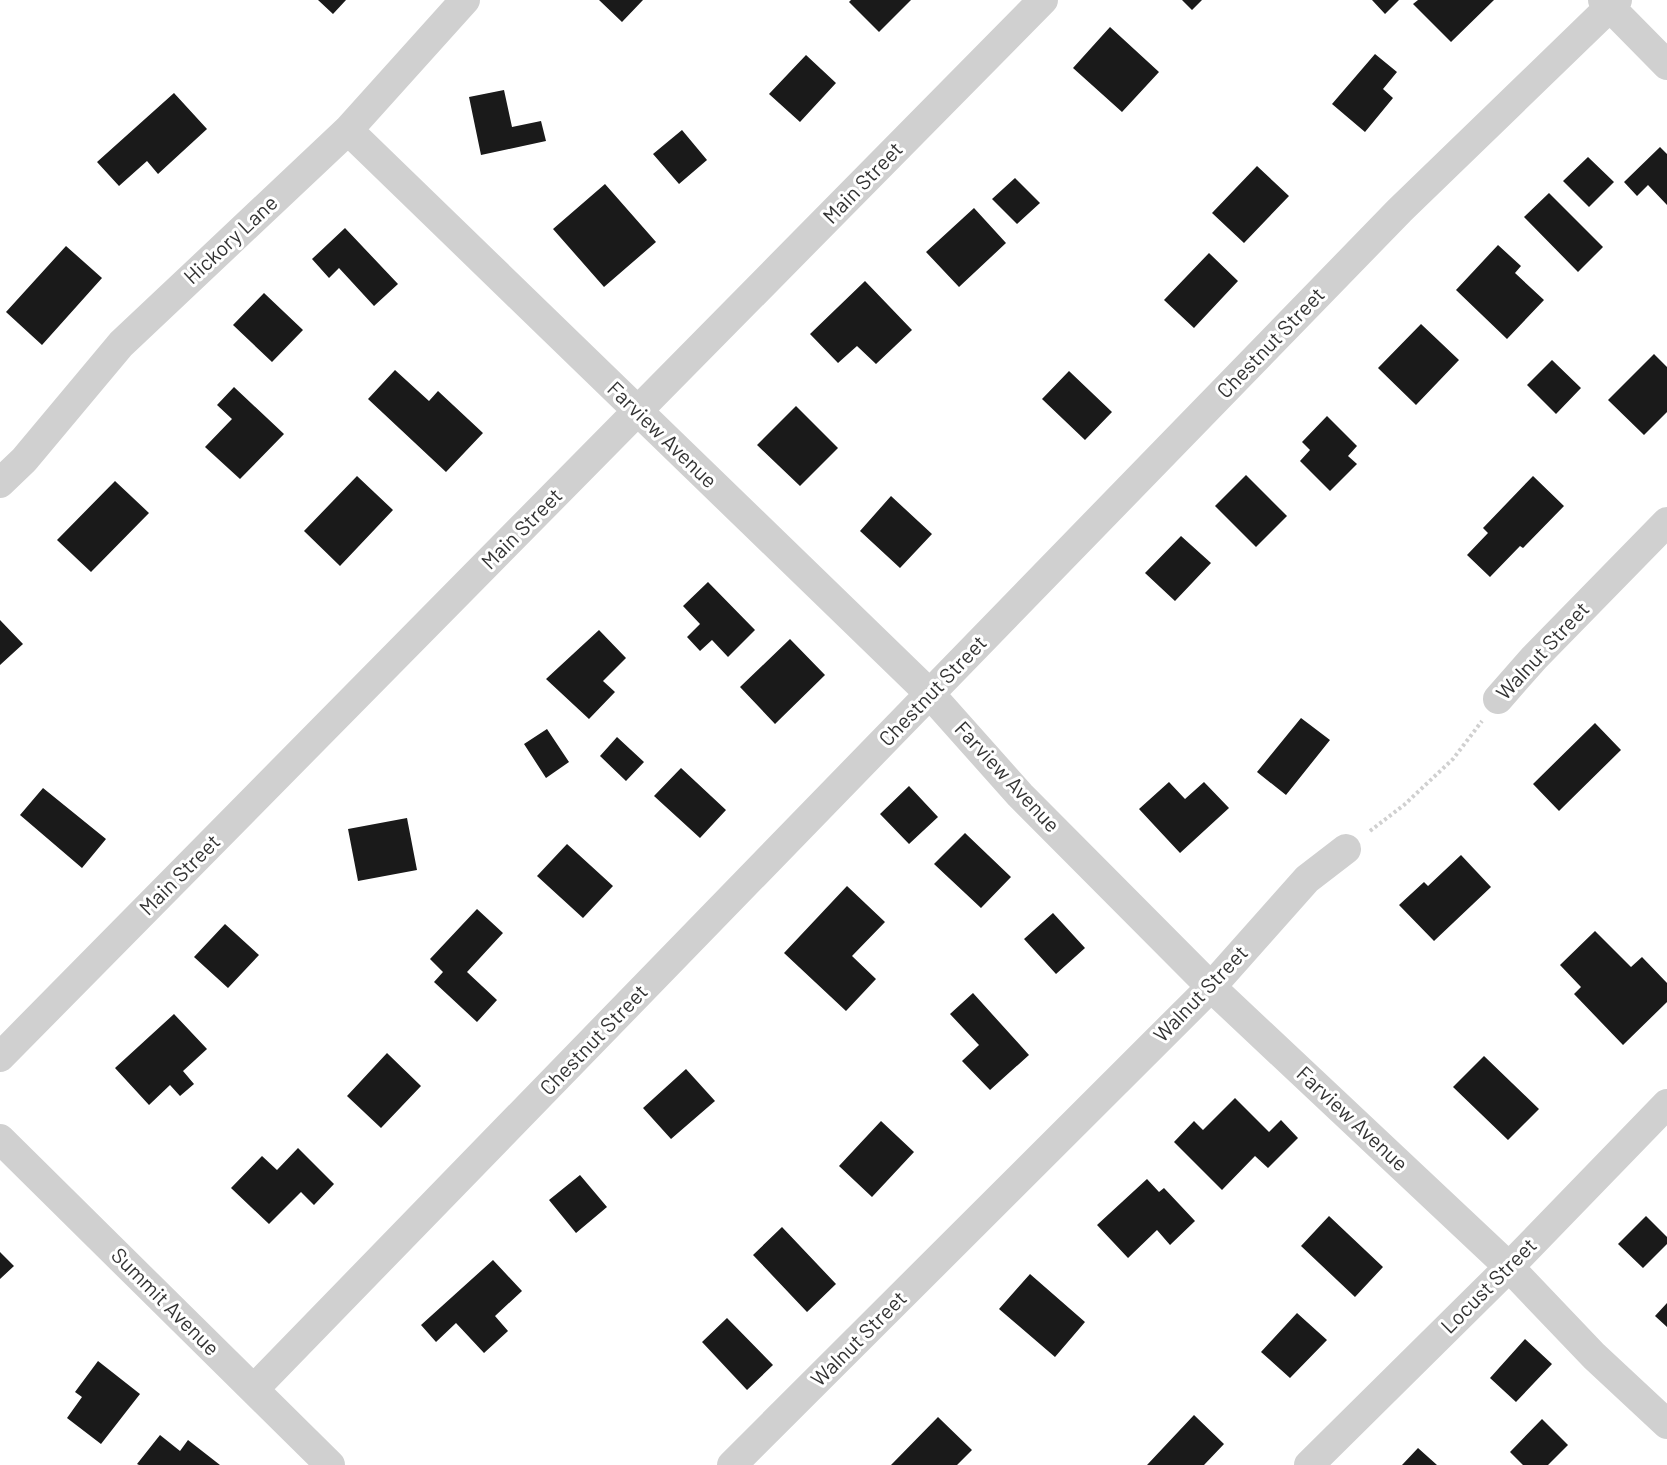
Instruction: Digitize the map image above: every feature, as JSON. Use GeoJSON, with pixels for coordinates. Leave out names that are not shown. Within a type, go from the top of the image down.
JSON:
{"type":"FeatureCollection","features":[{"type":"Feature","properties":{"kind":"street","name":"Hickory Lane"},"geometry":{"type":"LineString","coordinates":[[0,483],[24,460],[121,344],[348,130],[465,0]]}},
{"type":"Feature","properties":{"kind":"street","name":"Main Street"},"geometry":{"type":"LineString","coordinates":[[0,1058],[1043,0]]}},
{"type":"Feature","properties":{"kind":"street"},"geometry":{"type":"LineString","coordinates":[[1610,2],[1667,65]]}},
{"type":"Feature","properties":{"kind":"street","name":"Chestnut Street"},"geometry":{"type":"LineString","coordinates":[[254,1389],[1400,210],[1610,2]]}},
{"type":"Feature","properties":{"kind":"street","name":"Farview Avenue"},"geometry":{"type":"LineString","coordinates":[[348,130],[930,694],[1020,795],[1211,987],[1509,1267],[1594,1356],[1667,1424]]}},
{"type":"Feature","properties":{"kind":"street","name":"Walnut Street"},"geometry":{"type":"LineString","coordinates":[[1498,699],[1534,658],[1667,522]]}},
{"type":"Feature","properties":{"kind":"street","name":"Walnut Street"},"geometry":{"type":"LineString","coordinates":[[732,1465],[1211,987],[1307,879],[1346,849]]}},
{"type":"Feature","properties":{"kind":"street","name":"Locust Street"},"geometry":{"type":"LineString","coordinates":[[1309,1465],[1509,1267],[1667,1104]]}},
{"type":"Feature","properties":{"kind":"street","name":"Summit Avenue"},"geometry":{"type":"LineString","coordinates":[[0,1139],[330,1465]]}},
{"type":"Feature","properties":{"kind":"path","name":"Walnut Street"},"geometry":{"type":"LineString","coordinates":[[1346,849],[1404,805],[1453,759],[1498,699]]}},
{"type":"Feature","properties":{"kind":"building"},"geometry":{"type":"Polygon","coordinates":[[[318,0],[346,0],[333,14],[318,0]]]}},
{"type":"Feature","properties":{"kind":"building"},"geometry":{"type":"Polygon","coordinates":[[[599,0],[643,0],[622,22],[599,0]]]}},
{"type":"Feature","properties":{"kind":"building"},"geometry":{"type":"Polygon","coordinates":[[[851,0],[911,0],[879,32],[849,2],[851,0]]]}},
{"type":"Feature","properties":{"kind":"building"},"geometry":{"type":"Polygon","coordinates":[[[1182,0],[1202,0],[1192,10],[1182,0]]]}},
{"type":"Feature","properties":{"kind":"building"},"geometry":{"type":"Polygon","coordinates":[[[1372,0],[1399,0],[1385,14],[1372,0]]]}},
{"type":"Feature","properties":{"kind":"building"},"geometry":{"type":"Polygon","coordinates":[[[1418,0],[1494,0],[1451,42],[1413,4],[1418,0]]]}},
{"type":"Feature","properties":{"kind":"building"},"geometry":{"type":"Polygon","coordinates":[[[1110,27],[1159,72],[1122,112],[1073,68],[1110,27]]]}},
{"type":"Feature","properties":{"kind":"building"},"geometry":{"type":"Polygon","coordinates":[[[1375,54],[1397,72],[1383,89],[1393,98],[1365,132],[1332,104],[1375,54]]]}},
{"type":"Feature","properties":{"kind":"building"},"geometry":{"type":"Polygon","coordinates":[[[806,55],[836,83],[800,122],[769,94],[806,55]]]}},
{"type":"Feature","properties":{"kind":"building"},"geometry":{"type":"Polygon","coordinates":[[[504,90],[512,127],[541,121],[546,141],[481,155],[469,97],[504,90]]]}},
{"type":"Feature","properties":{"kind":"building"},"geometry":{"type":"Polygon","coordinates":[[[174,93],[207,129],[158,174],[147,161],[119,186],[97,162],[174,93]]]}},
{"type":"Feature","properties":{"kind":"building"},"geometry":{"type":"Polygon","coordinates":[[[682,130],[707,160],[679,184],[653,154],[682,130]]]}},
{"type":"Feature","properties":{"kind":"building"},"geometry":{"type":"Polygon","coordinates":[[[1660,147],[1667,154],[1667,205],[1648,185],[1637,196],[1624,182],[1660,147]]]}},
{"type":"Feature","properties":{"kind":"building"},"geometry":{"type":"Polygon","coordinates":[[[1588,157],[1614,182],[1589,207],[1563,181],[1588,157]]]}},
{"type":"Feature","properties":{"kind":"building"},"geometry":{"type":"Polygon","coordinates":[[[1257,166],[1289,196],[1244,243],[1212,213],[1257,166]]]}},
{"type":"Feature","properties":{"kind":"building"},"geometry":{"type":"Polygon","coordinates":[[[1015,178],[1040,203],[1017,224],[992,199],[1015,178]]]}},
{"type":"Feature","properties":{"kind":"building"},"geometry":{"type":"Polygon","coordinates":[[[605,184],[656,242],[604,287],[553,229],[605,184]]]}},
{"type":"Feature","properties":{"kind":"building"},"geometry":{"type":"Polygon","coordinates":[[[1549,193],[1603,247],[1578,272],[1524,217],[1549,193]]]}},
{"type":"Feature","properties":{"kind":"building"},"geometry":{"type":"Polygon","coordinates":[[[974,208],[1006,243],[959,287],[926,252],[974,208]]]}},
{"type":"Feature","properties":{"kind":"building"},"geometry":{"type":"Polygon","coordinates":[[[345,228],[398,284],[374,306],[339,268],[329,278],[312,259],[345,228]]]}},
{"type":"Feature","properties":{"kind":"building"},"geometry":{"type":"Polygon","coordinates":[[[1498,245],[1521,266],[1515,273],[1544,300],[1507,339],[1456,290],[1498,245]]]}},
{"type":"Feature","properties":{"kind":"building"},"geometry":{"type":"Polygon","coordinates":[[[66,246],[102,278],[42,345],[6,312],[66,246]]]}},
{"type":"Feature","properties":{"kind":"building"},"geometry":{"type":"Polygon","coordinates":[[[1209,253],[1238,281],[1194,328],[1164,300],[1209,253]]]}},
{"type":"Feature","properties":{"kind":"building"},"geometry":{"type":"Polygon","coordinates":[[[865,281],[912,330],[876,364],[857,346],[838,363],[810,334],[865,281]]]}},
{"type":"Feature","properties":{"kind":"building"},"geometry":{"type":"Polygon","coordinates":[[[264,293],[303,330],[272,362],[233,325],[264,293]]]}},
{"type":"Feature","properties":{"kind":"building"},"geometry":{"type":"Polygon","coordinates":[[[1421,324],[1459,360],[1416,405],[1378,368],[1421,324]]]}},
{"type":"Feature","properties":{"kind":"building"},"geometry":{"type":"Polygon","coordinates":[[[1654,354],[1667,367],[1667,412],[1644,435],[1608,400],[1654,354]]]}},
{"type":"Feature","properties":{"kind":"building"},"geometry":{"type":"Polygon","coordinates":[[[1552,360],[1581,388],[1556,414],[1527,385],[1552,360]]]}},
{"type":"Feature","properties":{"kind":"building"},"geometry":{"type":"Polygon","coordinates":[[[395,370],[429,401],[438,391],[483,433],[446,472],[368,399],[395,370]]]}},
{"type":"Feature","properties":{"kind":"building"},"geometry":{"type":"Polygon","coordinates":[[[1069,371],[1112,412],[1085,440],[1042,399],[1069,371]]]}},
{"type":"Feature","properties":{"kind":"building"},"geometry":{"type":"Polygon","coordinates":[[[234,387],[284,434],[240,479],[205,447],[232,419],[217,405],[234,387]]]}},
{"type":"Feature","properties":{"kind":"building"},"geometry":{"type":"Polygon","coordinates":[[[796,406],[838,448],[800,486],[757,445],[796,406]]]}},
{"type":"Feature","properties":{"kind":"building"},"geometry":{"type":"Polygon","coordinates":[[[1327,416],[1357,446],[1348,456],[1357,464],[1330,491],[1300,461],[1310,450],[1302,442],[1327,416]]]}},
{"type":"Feature","properties":{"kind":"building"},"geometry":{"type":"Polygon","coordinates":[[[1246,475],[1287,516],[1256,547],[1215,506],[1246,475]]]}},
{"type":"Feature","properties":{"kind":"building"},"geometry":{"type":"Polygon","coordinates":[[[357,476],[393,510],[340,566],[304,531],[357,476]]]}},
{"type":"Feature","properties":{"kind":"building"},"geometry":{"type":"Polygon","coordinates":[[[1533,476],[1564,506],[1523,548],[1520,546],[1490,577],[1467,555],[1488,533],[1483,528],[1533,476]]]}},
{"type":"Feature","properties":{"kind":"building"},"geometry":{"type":"Polygon","coordinates":[[[115,481],[149,513],[91,572],[57,540],[115,481]]]}},
{"type":"Feature","properties":{"kind":"building"},"geometry":{"type":"Polygon","coordinates":[[[891,496],[932,534],[900,568],[860,531],[891,496]]]}},
{"type":"Feature","properties":{"kind":"building"},"geometry":{"type":"Polygon","coordinates":[[[1181,536],[1211,563],[1175,601],[1145,573],[1181,536]]]}},
{"type":"Feature","properties":{"kind":"building"},"geometry":{"type":"Polygon","coordinates":[[[708,582],[755,630],[728,657],[712,640],[700,651],[687,637],[700,624],[683,606],[708,582]]]}},
{"type":"Feature","properties":{"kind":"building"},"geometry":{"type":"Polygon","coordinates":[[[0,620],[23,644],[0,665],[0,620]]]}},
{"type":"Feature","properties":{"kind":"building"},"geometry":{"type":"Polygon","coordinates":[[[599,630],[626,658],[603,681],[615,692],[589,719],[546,679],[599,630]]]}},
{"type":"Feature","properties":{"kind":"building"},"geometry":{"type":"Polygon","coordinates":[[[790,639],[825,675],[775,724],[740,687],[790,639]]]}},
{"type":"Feature","properties":{"kind":"building"},"geometry":{"type":"Polygon","coordinates":[[[1301,718],[1330,740],[1286,795],[1257,772],[1301,718]]]}},
{"type":"Feature","properties":{"kind":"building"},"geometry":{"type":"Polygon","coordinates":[[[1595,723],[1621,750],[1559,811],[1533,784],[1595,723]]]}},
{"type":"Feature","properties":{"kind":"building"},"geometry":{"type":"Polygon","coordinates":[[[547,729],[569,762],[546,778],[524,744],[547,729]]]}},
{"type":"Feature","properties":{"kind":"building"},"geometry":{"type":"Polygon","coordinates":[[[617,737],[644,762],[626,781],[600,756],[617,737]]]}},
{"type":"Feature","properties":{"kind":"building"},"geometry":{"type":"Polygon","coordinates":[[[681,768],[726,810],[700,838],[654,796],[681,768]]]}},
{"type":"Feature","properties":{"kind":"building"},"geometry":{"type":"Polygon","coordinates":[[[1169,782],[1185,799],[1204,782],[1229,808],[1180,853],[1139,809],[1169,782]]]}},
{"type":"Feature","properties":{"kind":"building"},"geometry":{"type":"Polygon","coordinates":[[[909,786],[938,817],[909,844],[880,814],[909,786]]]}},
{"type":"Feature","properties":{"kind":"building"},"geometry":{"type":"Polygon","coordinates":[[[43,788],[106,839],[82,868],[20,815],[43,788]]]}},
{"type":"Feature","properties":{"kind":"building"},"geometry":{"type":"Polygon","coordinates":[[[407,818],[417,870],[358,881],[348,829],[407,818]]]}},
{"type":"Feature","properties":{"kind":"building"},"geometry":{"type":"Polygon","coordinates":[[[965,833],[1011,877],[981,908],[934,864],[965,833]]]}},
{"type":"Feature","properties":{"kind":"building"},"geometry":{"type":"Polygon","coordinates":[[[567,844],[613,886],[583,918],[537,876],[567,844]]]}},
{"type":"Feature","properties":{"kind":"building"},"geometry":{"type":"Polygon","coordinates":[[[1461,855],[1491,887],[1434,941],[1399,905],[1424,882],[1428,886],[1461,855]]]}},
{"type":"Feature","properties":{"kind":"building"},"geometry":{"type":"Polygon","coordinates":[[[847,886],[885,922],[852,956],[876,979],[846,1011],[784,953],[847,886]]]}},
{"type":"Feature","properties":{"kind":"building"},"geometry":{"type":"Polygon","coordinates":[[[477,909],[503,933],[467,972],[497,1000],[477,1022],[434,982],[443,972],[430,959],[477,909]]]}},
{"type":"Feature","properties":{"kind":"building"},"geometry":{"type":"Polygon","coordinates":[[[1053,913],[1085,948],[1056,974],[1024,939],[1053,913]]]}},
{"type":"Feature","properties":{"kind":"building"},"geometry":{"type":"Polygon","coordinates":[[[225,924],[259,955],[228,988],[194,957],[225,924]]]}},
{"type":"Feature","properties":{"kind":"building"},"geometry":{"type":"Polygon","coordinates":[[[1595,931],[1631,967],[1642,957],[1667,983],[1667,1002],[1623,1045],[1574,994],[1581,987],[1560,965],[1595,931]]]}},
{"type":"Feature","properties":{"kind":"building"},"geometry":{"type":"Polygon","coordinates":[[[973,993],[1029,1055],[990,1090],[962,1061],[979,1045],[950,1014],[973,993]]]}},
{"type":"Feature","properties":{"kind":"building"},"geometry":{"type":"Polygon","coordinates":[[[174,1014],[207,1049],[183,1071],[194,1084],[180,1096],[170,1085],[149,1105],[115,1068],[174,1014]]]}},
{"type":"Feature","properties":{"kind":"building"},"geometry":{"type":"Polygon","coordinates":[[[387,1053],[421,1086],[381,1128],[347,1096],[387,1053]]]}},
{"type":"Feature","properties":{"kind":"building"},"geometry":{"type":"Polygon","coordinates":[[[1484,1056],[1539,1109],[1508,1140],[1453,1087],[1484,1056]]]}},
{"type":"Feature","properties":{"kind":"building"},"geometry":{"type":"Polygon","coordinates":[[[686,1069],[715,1101],[671,1139],[643,1108],[686,1069]]]}},
{"type":"Feature","properties":{"kind":"building"},"geometry":{"type":"Polygon","coordinates":[[[1235,1098],[1269,1132],[1281,1120],[1298,1138],[1268,1168],[1255,1156],[1222,1190],[1174,1142],[1194,1121],[1203,1130],[1235,1098]]]}},
{"type":"Feature","properties":{"kind":"building"},"geometry":{"type":"Polygon","coordinates":[[[881,1121],[914,1152],[872,1197],[839,1166],[881,1121]]]}},
{"type":"Feature","properties":{"kind":"building"},"geometry":{"type":"Polygon","coordinates":[[[298,1148],[334,1184],[314,1205],[301,1192],[269,1224],[231,1188],[262,1156],[277,1170],[298,1148]]]}},
{"type":"Feature","properties":{"kind":"building"},"geometry":{"type":"Polygon","coordinates":[[[580,1175],[607,1207],[576,1233],[549,1200],[580,1175]]]}},
{"type":"Feature","properties":{"kind":"building"},"geometry":{"type":"Polygon","coordinates":[[[1147,1179],[1159,1192],[1164,1188],[1195,1221],[1170,1245],[1157,1230],[1128,1258],[1097,1225],[1147,1179]]]}},
{"type":"Feature","properties":{"kind":"building"},"geometry":{"type":"Polygon","coordinates":[[[1329,1216],[1383,1267],[1355,1297],[1301,1246],[1329,1216]]]}},
{"type":"Feature","properties":{"kind":"building"},"geometry":{"type":"Polygon","coordinates":[[[1646,1216],[1667,1237],[1667,1244],[1643,1268],[1618,1244],[1646,1216]]]}},
{"type":"Feature","properties":{"kind":"building"},"geometry":{"type":"Polygon","coordinates":[[[782,1227],[836,1284],[807,1312],[753,1255],[782,1227]]]}},
{"type":"Feature","properties":{"kind":"building"},"geometry":{"type":"Polygon","coordinates":[[[0,1252],[14,1266],[0,1279],[0,1252]]]}},
{"type":"Feature","properties":{"kind":"building"},"geometry":{"type":"Polygon","coordinates":[[[493,1260],[522,1291],[495,1316],[508,1331],[484,1353],[456,1323],[436,1342],[421,1325],[493,1260]]]}},
{"type":"Feature","properties":{"kind":"building"},"geometry":{"type":"Polygon","coordinates":[[[1030,1274],[1085,1322],[1055,1357],[999,1309],[1030,1274]]]}},
{"type":"Feature","properties":{"kind":"building"},"geometry":{"type":"Polygon","coordinates":[[[1667,1303],[1667,1327],[1655,1316],[1667,1303]]]}},
{"type":"Feature","properties":{"kind":"building"},"geometry":{"type":"Polygon","coordinates":[[[1297,1313],[1327,1340],[1290,1378],[1261,1352],[1297,1313]]]}},
{"type":"Feature","properties":{"kind":"building"},"geometry":{"type":"Polygon","coordinates":[[[727,1318],[773,1365],[747,1390],[702,1342],[727,1318]]]}},
{"type":"Feature","properties":{"kind":"building"},"geometry":{"type":"Polygon","coordinates":[[[1525,1339],[1552,1364],[1516,1402],[1490,1378],[1525,1339]]]}},
{"type":"Feature","properties":{"kind":"building"},"geometry":{"type":"Polygon","coordinates":[[[98,1361],[140,1394],[101,1444],[67,1418],[82,1397],[75,1392],[98,1361]]]}},
{"type":"Feature","properties":{"kind":"building"},"geometry":{"type":"Polygon","coordinates":[[[1194,1415],[1224,1444],[1204,1465],[1147,1465],[1194,1415]]]}},
{"type":"Feature","properties":{"kind":"building"},"geometry":{"type":"Polygon","coordinates":[[[938,1417],[972,1450],[957,1465],[891,1465],[938,1417]]]}},
{"type":"Feature","properties":{"kind":"building"},"geometry":{"type":"Polygon","coordinates":[[[1542,1419],[1568,1445],[1548,1465],[1523,1465],[1510,1452],[1542,1419]]]}},
{"type":"Feature","properties":{"kind":"building"},"geometry":{"type":"Polygon","coordinates":[[[160,1435],[180,1451],[188,1440],[220,1465],[137,1464],[160,1435]]]}},
{"type":"Feature","properties":{"kind":"building"},"geometry":{"type":"Polygon","coordinates":[[[1418,1448],[1437,1465],[1402,1465],[1418,1448]]]}}]}
